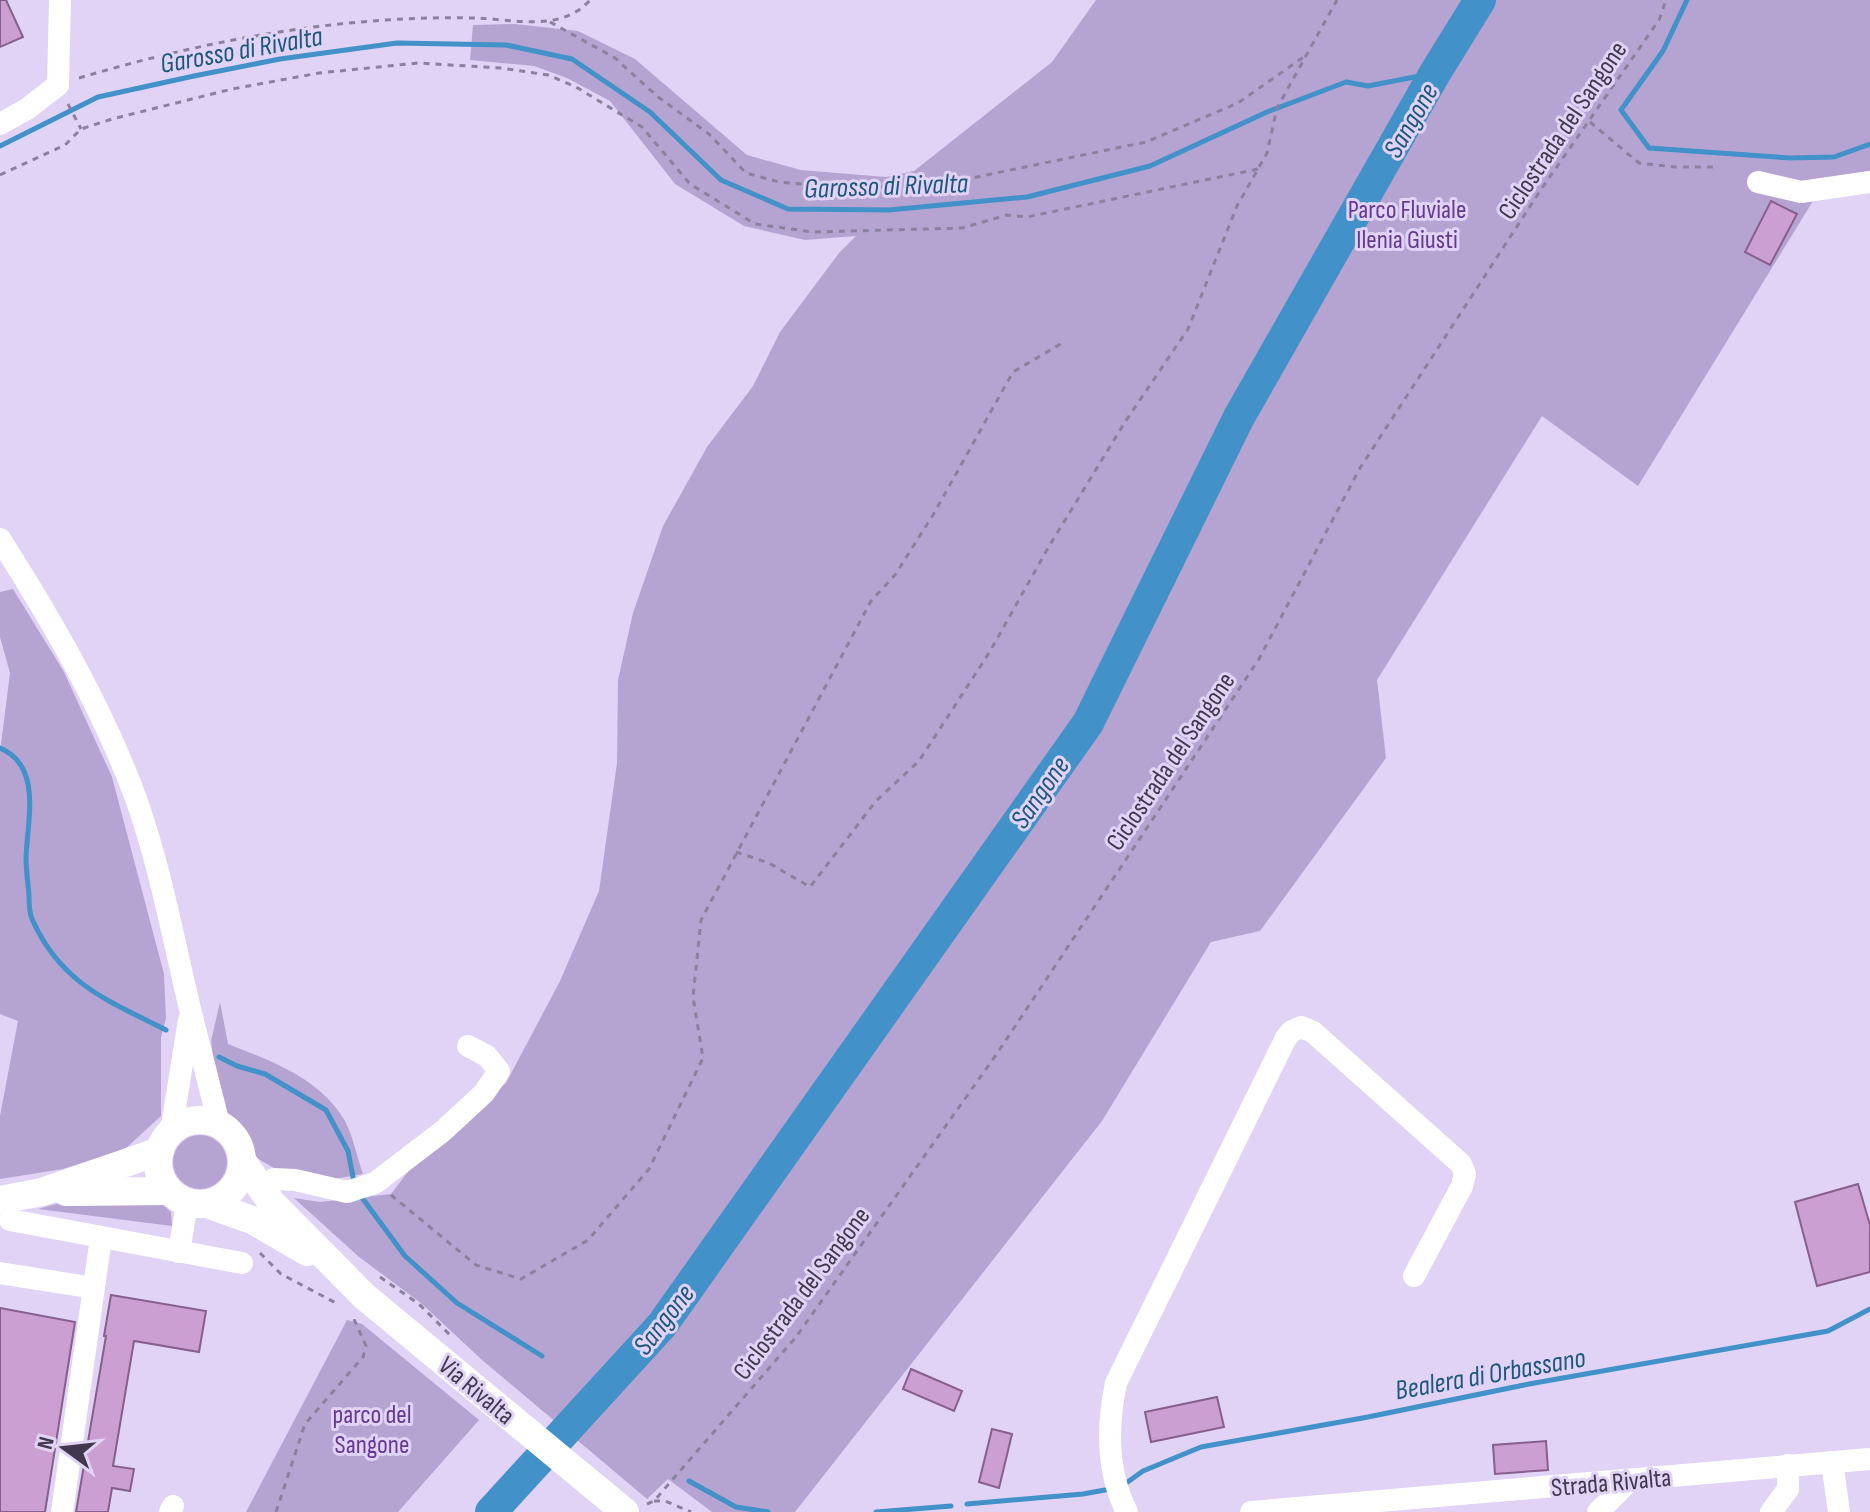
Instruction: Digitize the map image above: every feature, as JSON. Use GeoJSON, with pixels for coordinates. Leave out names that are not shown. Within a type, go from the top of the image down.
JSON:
{"type":"FeatureCollection","features":[{"type":"Feature","properties":{"kind":"main road"},"geometry":{"type":"LineString","coordinates":[[5,1210],[165,1141],[185,1123],[203,1120],[219,1124]]}},
{"type":"Feature","properties":{"kind":"main road","name":"Via Rivalta"},"geometry":{"type":"LineString","coordinates":[[219,1124],[232,1134],[240,1147],[243,1162],[262,1191],[331,1266],[473,1387],[636,1508]]}},
{"type":"Feature","properties":{"kind":"main road"},"geometry":{"type":"LineString","coordinates":[[165,1141],[159,1172],[188,1199]]}},
{"type":"Feature","properties":{"kind":"main road"},"geometry":{"type":"LineString","coordinates":[[42,1192],[221,1199],[233,1190],[243,1162]]}},
{"type":"Feature","properties":{"kind":"main road","name":"Via Rivalta"},"geometry":{"type":"LineString","coordinates":[[188,1199],[252,1220],[331,1266]]}},
{"type":"Feature","properties":{"kind":"street"},"geometry":{"type":"LineString","coordinates":[[0,124],[27,109],[58,85],[60,0]]}},
{"type":"Feature","properties":{"kind":"street"},"geometry":{"type":"LineString","coordinates":[[1758,182],[1801,192],[1870,182]]}},
{"type":"Feature","properties":{"kind":"street"},"geometry":{"type":"LineString","coordinates":[[0,539],[46,611],[94,700],[134,796],[165,892],[219,1124]]}},
{"type":"Feature","properties":{"kind":"street"},"geometry":{"type":"LineString","coordinates":[[165,1141],[191,1011]]}},
{"type":"Feature","properties":{"kind":"street"},"geometry":{"type":"LineString","coordinates":[[1127,1512],[1113,1476],[1111,1418],[1116,1383],[1286,1038],[1298,1028],[1313,1032],[1461,1164],[1465,1174],[1462,1186],[1414,1276]]}},
{"type":"Feature","properties":{"kind":"street"},"geometry":{"type":"LineString","coordinates":[[262,1191],[274,1179],[295,1180],[347,1192],[375,1183],[443,1131],[484,1093],[499,1071],[487,1056],[468,1046]]}},
{"type":"Feature","properties":{"kind":"street"},"geometry":{"type":"LineString","coordinates":[[179,1252],[188,1199]]}},
{"type":"Feature","properties":{"kind":"street"},"geometry":{"type":"LineString","coordinates":[[5,1210],[101,1238],[179,1252],[250,1258]]}},
{"type":"Feature","properties":{"kind":"street"},"geometry":{"type":"LineString","coordinates":[[62,1512],[101,1238]]}},
{"type":"Feature","properties":{"kind":"street"},"geometry":{"type":"LineString","coordinates":[[0,1273],[94,1288]]}},
{"type":"Feature","properties":{"kind":"street","name":"Strada Rivalta"},"geometry":{"type":"LineString","coordinates":[[1251,1512],[1870,1459]]}},
{"type":"Feature","properties":{"kind":"street"},"geometry":{"type":"LineString","coordinates":[[1832,1462],[1839,1512]]}},
{"type":"Feature","properties":{"kind":"street"},"geometry":{"type":"LineString","coordinates":[[1771,1512],[1788,1489],[1788,1465]]}},
{"type":"Feature","properties":{"kind":"street"},"geometry":{"type":"LineString","coordinates":[[1598,1512],[1628,1482]]}},
{"type":"Feature","properties":{"kind":"path"},"geometry":{"type":"LineString","coordinates":[[550,22],[583,8],[590,0]]}},
{"type":"Feature","properties":{"kind":"path"},"geometry":{"type":"LineString","coordinates":[[736,852],[769,863],[810,887],[876,801],[919,761],[989,653],[1048,548],[1125,422],[1188,329],[1237,206],[1267,153],[1277,108],[1337,0]]}},
{"type":"Feature","properties":{"kind":"path","name":"Ciclostrada del Sangone"},"geometry":{"type":"LineString","coordinates":[[636,1508],[654,1501],[796,1337],[996,1055],[1259,659],[1360,468],[1540,191],[1659,20],[1666,0]]}},
{"type":"Feature","properties":{"kind":"path"},"geometry":{"type":"LineString","coordinates":[[81,129],[58,85],[118,67],[311,27],[380,19],[475,18],[550,22],[615,58],[658,97],[709,134],[746,173],[779,182],[849,188],[938,185],[1146,142],[1238,103],[1308,55]]}},
{"type":"Feature","properties":{"kind":"path"},"geometry":{"type":"LineString","coordinates":[[0,175],[65,145],[81,129],[232,89],[319,73],[418,63],[548,75],[576,87],[642,127],[690,184],[755,224],[813,232],[962,228],[1007,215],[1027,217],[1258,169]]}},
{"type":"Feature","properties":{"kind":"path"},"geometry":{"type":"LineString","coordinates":[[1589,121],[1639,163],[1719,167]]}},
{"type":"Feature","properties":{"kind":"path"},"geometry":{"type":"LineString","coordinates":[[375,1183],[476,1265],[521,1279],[588,1240],[649,1169],[703,1058],[693,997],[701,920],[871,601],[895,575],[933,515],[1013,372],[1064,342]]}},
{"type":"Feature","properties":{"kind":"path"},"geometry":{"type":"LineString","coordinates":[[250,1258],[336,1303]]}},
{"type":"Feature","properties":{"kind":"path"},"geometry":{"type":"LineString","coordinates":[[369,1269],[419,1304],[459,1344]]}},
{"type":"Feature","properties":{"kind":"path"},"geometry":{"type":"LineString","coordinates":[[276,1512],[305,1424],[363,1357],[366,1346],[350,1310]]}},
{"type":"Feature","properties":{"kind":"path"},"geometry":{"type":"LineString","coordinates":[[654,1501],[665,1501],[691,1512]]}},
{"type":"Feature","properties":{"kind":"green space","name":"Parco Fluviale Ilenia Giusti"},"geometry":{"type":"Polygon","coordinates":[[[1096,0],[1870,0],[1870,171],[1811,183],[1813,201],[1638,486],[1542,416],[1377,680],[1386,758],[1260,931],[1211,942],[1102,1121],[795,1512],[712,1512],[668,1479],[647,1499],[481,1359],[421,1303],[359,1257],[294,1198],[320,1202],[391,1194],[410,1169],[506,1083],[560,981],[599,891],[617,763],[618,680],[633,613],[663,526],[707,447],[753,386],[780,332],[839,253],[856,236],[805,240],[744,226],[675,184],[610,101],[567,78],[534,66],[470,60],[473,25],[515,24],[578,31],[635,59],[747,155],[801,170],[886,177],[914,171],[1052,62],[1096,0]]]}},
{"type":"Feature","properties":{"kind":"green space"},"geometry":{"type":"Polygon","coordinates":[[[13,589],[64,672],[112,777],[164,974],[166,1018],[161,1037],[161,1116],[125,1149],[63,1169],[0,1179],[0,1116],[18,1021],[0,1014],[0,752],[10,673],[0,637],[0,592],[13,589]]]}},
{"type":"Feature","properties":{"kind":"green space"},"geometry":{"type":"Polygon","coordinates":[[[220,1002],[228,1044],[293,1073],[335,1106],[348,1127],[363,1174],[317,1182],[279,1171],[253,1156],[236,1124],[219,1102],[211,1041],[220,1002]]]}},
{"type":"Feature","properties":{"kind":"green space"},"geometry":{"type":"Polygon","coordinates":[[[200,1135],[219,1143],[227,1162],[219,1181],[200,1189],[181,1181],[173,1162],[181,1143],[200,1135]]]}},
{"type":"Feature","properties":{"kind":"green space"},"geometry":{"type":"Polygon","coordinates":[[[158,1201],[171,1212],[172,1226],[38,1209],[63,1202],[158,1201]]]}},
{"type":"Feature","properties":{"kind":"green space","name":"parco del Sangone"},"geometry":{"type":"Polygon","coordinates":[[[347,1320],[362,1324],[479,1420],[398,1512],[246,1512],[347,1320]]]}},
{"type":"Feature","properties":{"kind":"building"},"geometry":{"type":"Polygon","coordinates":[[[0,0],[6,0],[23,37],[0,47],[0,0]]]}},
{"type":"Feature","properties":{"kind":"building"},"geometry":{"type":"Polygon","coordinates":[[[1771,201],[1797,214],[1770,265],[1745,252],[1771,201]]]}},
{"type":"Feature","properties":{"kind":"building"},"geometry":{"type":"Polygon","coordinates":[[[1858,1184],[1870,1225],[1870,1272],[1817,1286],[1795,1202],[1858,1184]]]}},
{"type":"Feature","properties":{"kind":"building"},"geometry":{"type":"Polygon","coordinates":[[[111,1295],[206,1311],[199,1352],[134,1341],[113,1466],[134,1469],[130,1491],[112,1488],[108,1512],[76,1512],[106,1336],[111,1295]]]}},
{"type":"Feature","properties":{"kind":"building"},"geometry":{"type":"Polygon","coordinates":[[[0,1308],[75,1322],[45,1512],[0,1512],[0,1308]]]}},
{"type":"Feature","properties":{"kind":"building"},"geometry":{"type":"Polygon","coordinates":[[[911,1369],[962,1391],[954,1411],[903,1389],[911,1369]]]}},
{"type":"Feature","properties":{"kind":"building"},"geometry":{"type":"Polygon","coordinates":[[[1217,1397],[1224,1427],[1151,1442],[1145,1412],[1217,1397]]]}},
{"type":"Feature","properties":{"kind":"building"},"geometry":{"type":"Polygon","coordinates":[[[992,1429],[1012,1434],[999,1488],[979,1482],[992,1429]]]}},
{"type":"Feature","properties":{"kind":"building"},"geometry":{"type":"Polygon","coordinates":[[[1546,1441],[1548,1470],[1495,1474],[1493,1445],[1546,1441]]]}},
{"type":"Feature","properties":{"kind":"waterway","name":"Sangone"},"geometry":{"type":"LineString","coordinates":[[491,1512],[662,1325],[1088,723],[1239,417],[1435,73],[1480,0]]}},
{"type":"Feature","properties":{"kind":"waterway"},"geometry":{"type":"LineString","coordinates":[[1687,0],[1663,51],[1621,110],[1649,148],[1790,158],[1834,157],[1870,144]]}},
{"type":"Feature","properties":{"kind":"waterway","name":"Garosso di Rivalta"},"geometry":{"type":"LineString","coordinates":[[0,146],[98,97],[194,76],[280,59],[397,43],[506,45],[572,59],[650,112],[721,180],[788,209],[889,210],[1027,197],[1150,166],[1267,112],[1346,82],[1368,86],[1435,73]]}},
{"type":"Feature","properties":{"kind":"waterway","name":"Bealera di Orbassano"},"geometry":{"type":"LineString","coordinates":[[0,748],[14,756],[27,781],[30,796],[26,858],[29,907],[44,941],[57,960],[88,988],[166,1030]]}},
{"type":"Feature","properties":{"kind":"waterway","name":"Bealera di Orbassano"},"geometry":{"type":"LineString","coordinates":[[219,1057],[265,1074],[326,1110],[348,1151],[354,1182]]}},
{"type":"Feature","properties":{"kind":"waterway","name":"Bealera di Orbassano"},"geometry":{"type":"LineString","coordinates":[[360,1195],[405,1256],[457,1303],[542,1356]]}},
{"type":"Feature","properties":{"kind":"waterway","name":"Bealera di Orbassano"},"geometry":{"type":"LineString","coordinates":[[1122,1486],[1143,1471],[1201,1447],[1828,1331],[1870,1309]]}},
{"type":"Feature","properties":{"kind":"waterway","name":"Bealera di Orbassano"},"geometry":{"type":"LineString","coordinates":[[689,1481],[736,1507],[768,1512]]}},
{"type":"Feature","properties":{"kind":"waterway","name":"Bealera di Orbassano"},"geometry":{"type":"LineString","coordinates":[[967,1504],[1105,1490]]}},
{"type":"Feature","properties":{"kind":"waterway","name":"Bealera di Orbassano"},"geometry":{"type":"LineString","coordinates":[[876,1512],[951,1506]]}}]}
